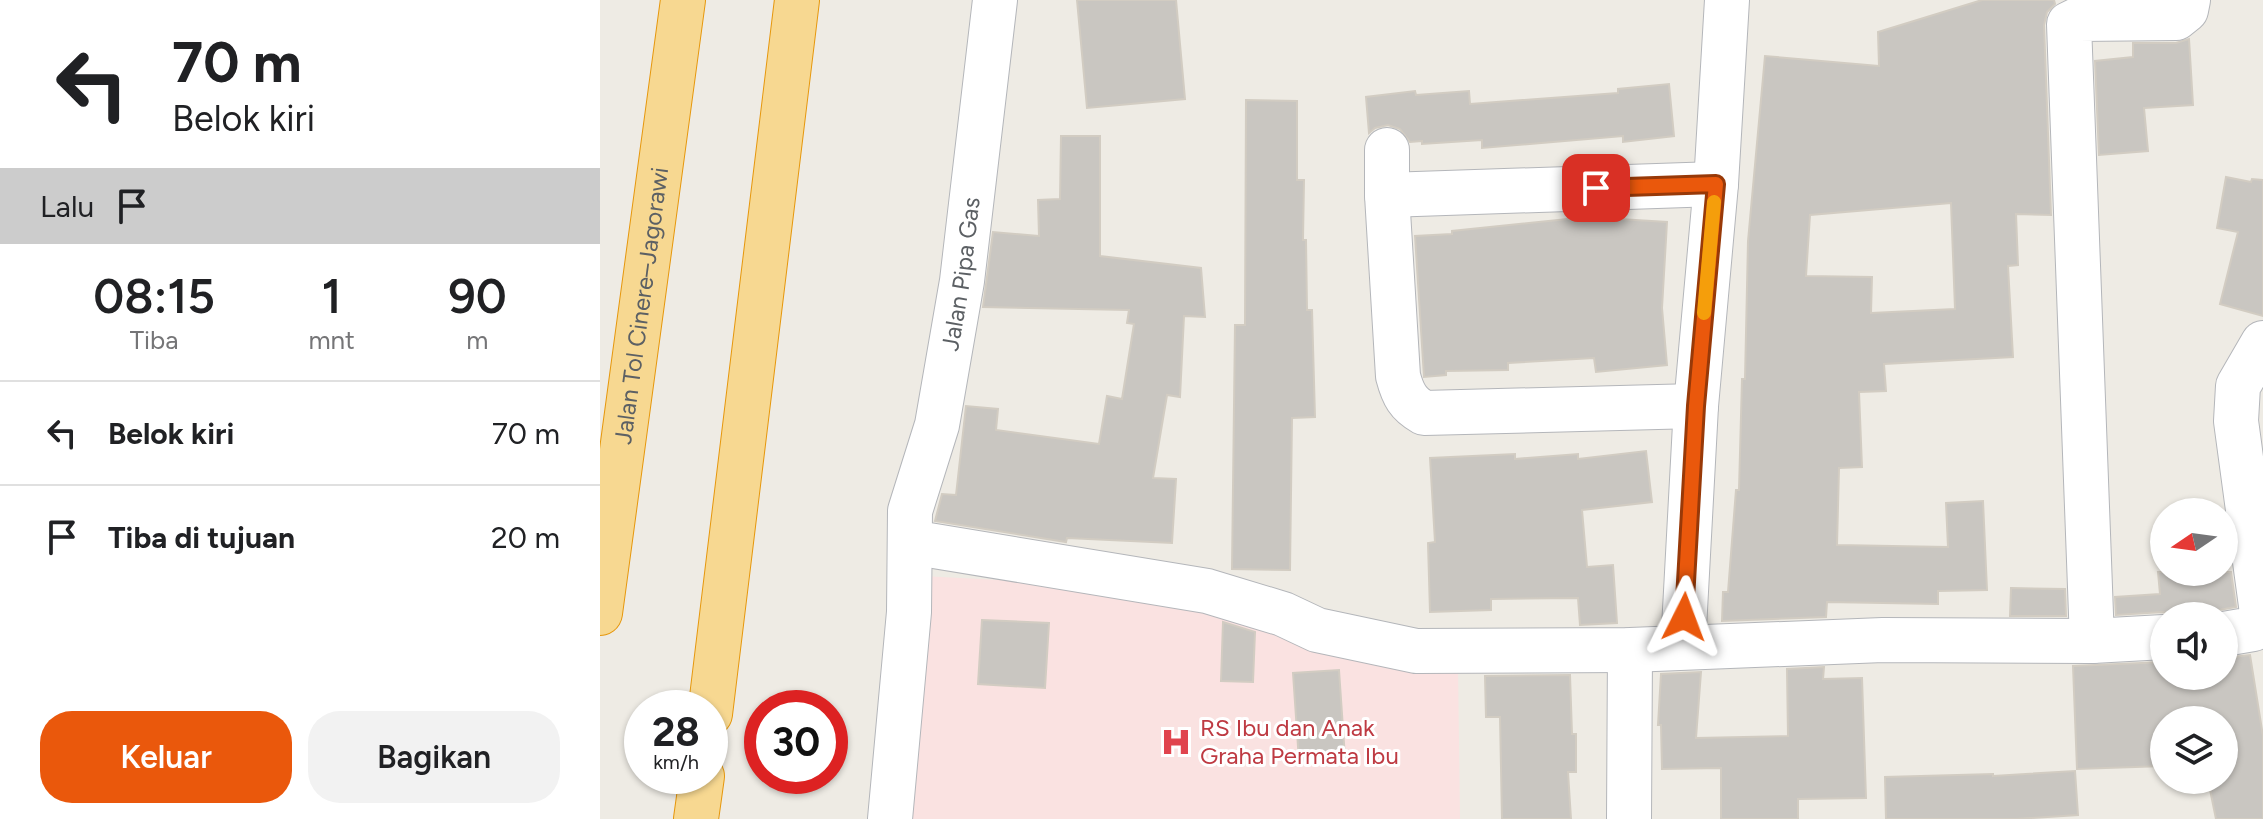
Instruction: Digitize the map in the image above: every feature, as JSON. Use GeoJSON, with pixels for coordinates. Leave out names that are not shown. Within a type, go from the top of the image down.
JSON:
{"type":"FeatureCollection","features":[{"type":"Feature","properties":{"kind":"highway","name":"Jalan Tol Cinere–Jagorawi"},"geometry":{"type":"LineString","coordinates":[[600,613],[683,0]]}},
{"type":"Feature","properties":{"kind":"highway"},"geometry":{"type":"LineString","coordinates":[[713,690],[797,0]]}},
{"type":"Feature","properties":{"kind":"highway"},"geometry":{"type":"LineString","coordinates":[[696,819],[699,794]]}},
{"type":"Feature","properties":{"kind":"street","name":"Jalan Pipa Gas"},"geometry":{"type":"LineString","coordinates":[[890,819],[909,612],[910,511],[937,425],[962,281],[995,0]]}},
{"type":"Feature","properties":{"kind":"street"},"geometry":{"type":"LineString","coordinates":[[1683,647],[1696,406],[1716,184],[1727,0]]}},
{"type":"Feature","properties":{"kind":"street"},"geometry":{"type":"LineString","coordinates":[[2092,641],[2069,24],[2079,19],[2176,18],[2186,10],[2188,0]]}},
{"type":"Feature","properties":{"kind":"street"},"geometry":{"type":"LineString","coordinates":[[1387,150],[1398,376],[1402,394],[1411,406],[1424,413],[1696,406]]}},
{"type":"Feature","properties":{"kind":"street"},"geometry":{"type":"LineString","coordinates":[[1387,195],[1716,184]]}},
{"type":"Feature","properties":{"kind":"street"},"geometry":{"type":"LineString","coordinates":[[2238,632],[2253,629],[2262,613],[2260,566],[2236,421],[2238,386],[2259,355]]}},
{"type":"Feature","properties":{"kind":"street"},"geometry":{"type":"LineString","coordinates":[[910,542],[1207,591],[1283,614],[1317,630],[1416,651],[1630,650],[1883,640],[2092,641],[2150,638]]}},
{"type":"Feature","properties":{"kind":"street"},"geometry":{"type":"LineString","coordinates":[[1629,819],[1630,650]]}},
{"type":"Feature","properties":{"kind":"shaded area","name":"RS Ibu dan Anak Graha Permata Ibu"},"geometry":{"type":"Polygon","coordinates":[[[903,575],[1207,591],[1458,665],[1460,819],[890,819],[903,575]]]}},
{"type":"Feature","properties":{"kind":"building"},"geometry":{"type":"Polygon","coordinates":[[[1077,0],[1176,0],[1185,99],[1087,108],[1077,0]]]}},
{"type":"Feature","properties":{"kind":"building"},"geometry":{"type":"Polygon","coordinates":[[[1982,0],[2054,0],[2055,4],[2047,12],[2044,25],[2051,215],[2016,214],[2018,265],[2008,266],[2013,357],[1884,364],[1886,391],[1859,392],[1862,467],[1839,468],[1837,545],[1948,547],[1946,503],[1983,501],[1987,590],[1938,591],[1938,604],[1827,602],[1826,617],[1722,621],[1723,592],[1728,592],[1736,490],[1739,490],[1748,241],[1765,56],[1879,66],[1878,32],[1982,0]],[[1951,203],[1810,215],[1806,276],[1872,277],[1871,313],[1955,309],[1951,203]]]}},
{"type":"Feature","properties":{"kind":"building"},"geometry":{"type":"Polygon","coordinates":[[[2189,39],[2193,105],[2144,108],[2148,151],[2099,155],[2095,61],[2133,57],[2133,43],[2176,43],[2189,39]]]}},
{"type":"Feature","properties":{"kind":"building"},"geometry":{"type":"Polygon","coordinates":[[[1669,84],[1674,136],[1623,142],[1623,136],[1482,148],[1482,140],[1410,142],[1400,129],[1388,125],[1369,133],[1366,97],[1415,91],[1416,95],[1469,91],[1470,104],[1618,93],[1618,89],[1669,84]]]}},
{"type":"Feature","properties":{"kind":"building"},"geometry":{"type":"Polygon","coordinates":[[[1246,100],[1297,101],[1297,180],[1304,180],[1303,240],[1306,240],[1307,310],[1312,310],[1315,417],[1292,418],[1290,570],[1232,569],[1235,325],[1245,325],[1246,100]]]}},
{"type":"Feature","properties":{"kind":"building"},"geometry":{"type":"Polygon","coordinates":[[[1061,136],[1100,136],[1100,256],[1201,268],[1205,317],[1184,316],[1180,397],[1167,395],[1153,478],[1176,479],[1172,543],[1067,538],[1066,542],[935,521],[942,494],[956,495],[966,406],[998,409],[996,430],[1099,444],[1107,396],[1122,399],[1134,324],[1127,323],[1129,310],[983,307],[993,232],[1039,236],[1038,200],[1060,199],[1061,136]]]}},
{"type":"Feature","properties":{"kind":"building"},"geometry":{"type":"Polygon","coordinates":[[[2226,177],[2251,182],[2252,179],[2263,180],[2263,316],[2220,304],[2238,232],[2217,228],[2226,177]]]}},
{"type":"Feature","properties":{"kind":"building"},"geometry":{"type":"Polygon","coordinates":[[[1587,217],[1667,222],[1662,308],[1667,365],[1596,372],[1594,358],[1508,363],[1508,370],[1446,371],[1446,375],[1424,377],[1415,236],[1587,217]]]}},
{"type":"Feature","properties":{"kind":"building"},"geometry":{"type":"Polygon","coordinates":[[[1646,451],[1652,502],[1582,510],[1587,567],[1613,565],[1617,623],[1580,625],[1578,598],[1491,599],[1491,610],[1430,612],[1428,543],[1435,542],[1430,458],[1515,454],[1515,459],[1578,454],[1578,459],[1646,451]]]}},
{"type":"Feature","properties":{"kind":"building"},"geometry":{"type":"Polygon","coordinates":[[[2159,586],[2233,586],[2235,602],[2150,602],[2150,613],[2116,615],[2115,597],[2160,594],[2159,586]]]}},
{"type":"Feature","properties":{"kind":"building"},"geometry":{"type":"Polygon","coordinates":[[[2011,588],[2065,589],[2066,616],[2010,616],[2011,588]]]}},
{"type":"Feature","properties":{"kind":"building"},"geometry":{"type":"Polygon","coordinates":[[[982,620],[1049,623],[1045,688],[978,684],[982,620]]]}},
{"type":"Feature","properties":{"kind":"building"},"geometry":{"type":"Polygon","coordinates":[[[1223,622],[1255,632],[1253,682],[1221,681],[1223,622]]]}},
{"type":"Feature","properties":{"kind":"building"},"geometry":{"type":"Polygon","coordinates":[[[2250,655],[2263,736],[2263,819],[2216,819],[2211,794],[2238,794],[2238,706],[2150,706],[2150,766],[2077,769],[2073,666],[2150,663],[2150,690],[2238,690],[2238,656],[2250,655]]]}},
{"type":"Feature","properties":{"kind":"building"},"geometry":{"type":"Polygon","coordinates":[[[1824,667],[1823,679],[1862,678],[1866,798],[1798,799],[1798,819],[1721,819],[1721,768],[1662,769],[1661,725],[1658,725],[1661,674],[1701,672],[1696,738],[1788,736],[1787,669],[1824,667]]]}},
{"type":"Feature","properties":{"kind":"building"},"geometry":{"type":"Polygon","coordinates":[[[1339,670],[1345,758],[1299,761],[1293,673],[1339,670]]]}},
{"type":"Feature","properties":{"kind":"building"},"geometry":{"type":"Polygon","coordinates":[[[1570,675],[1572,734],[1576,734],[1576,772],[1568,772],[1571,819],[1502,819],[1500,717],[1486,717],[1485,676],[1570,675]]]}},
{"type":"Feature","properties":{"kind":"building"},"geometry":{"type":"Polygon","coordinates":[[[2075,771],[2078,815],[2016,819],[1886,819],[1885,777],[1993,776],[2075,771]]]}},
{"type":"Feature","properties":{"kind":"slow traffic"},"geometry":{"type":"LineString","coordinates":[[1704,313],[1714,202]]}},
{"type":"Feature","properties":{"kind":"place","name":"RS Ibu dan Anak Graha Permata Ibu"},"geometry":{"type":"Point","coordinates":[1176,742]}},
{"type":"Feature","properties":{"kind":"route"},"geometry":{"type":"LineString","coordinates":[[1596,188],[1716,184],[1696,406],[1684,617]]}}]}
